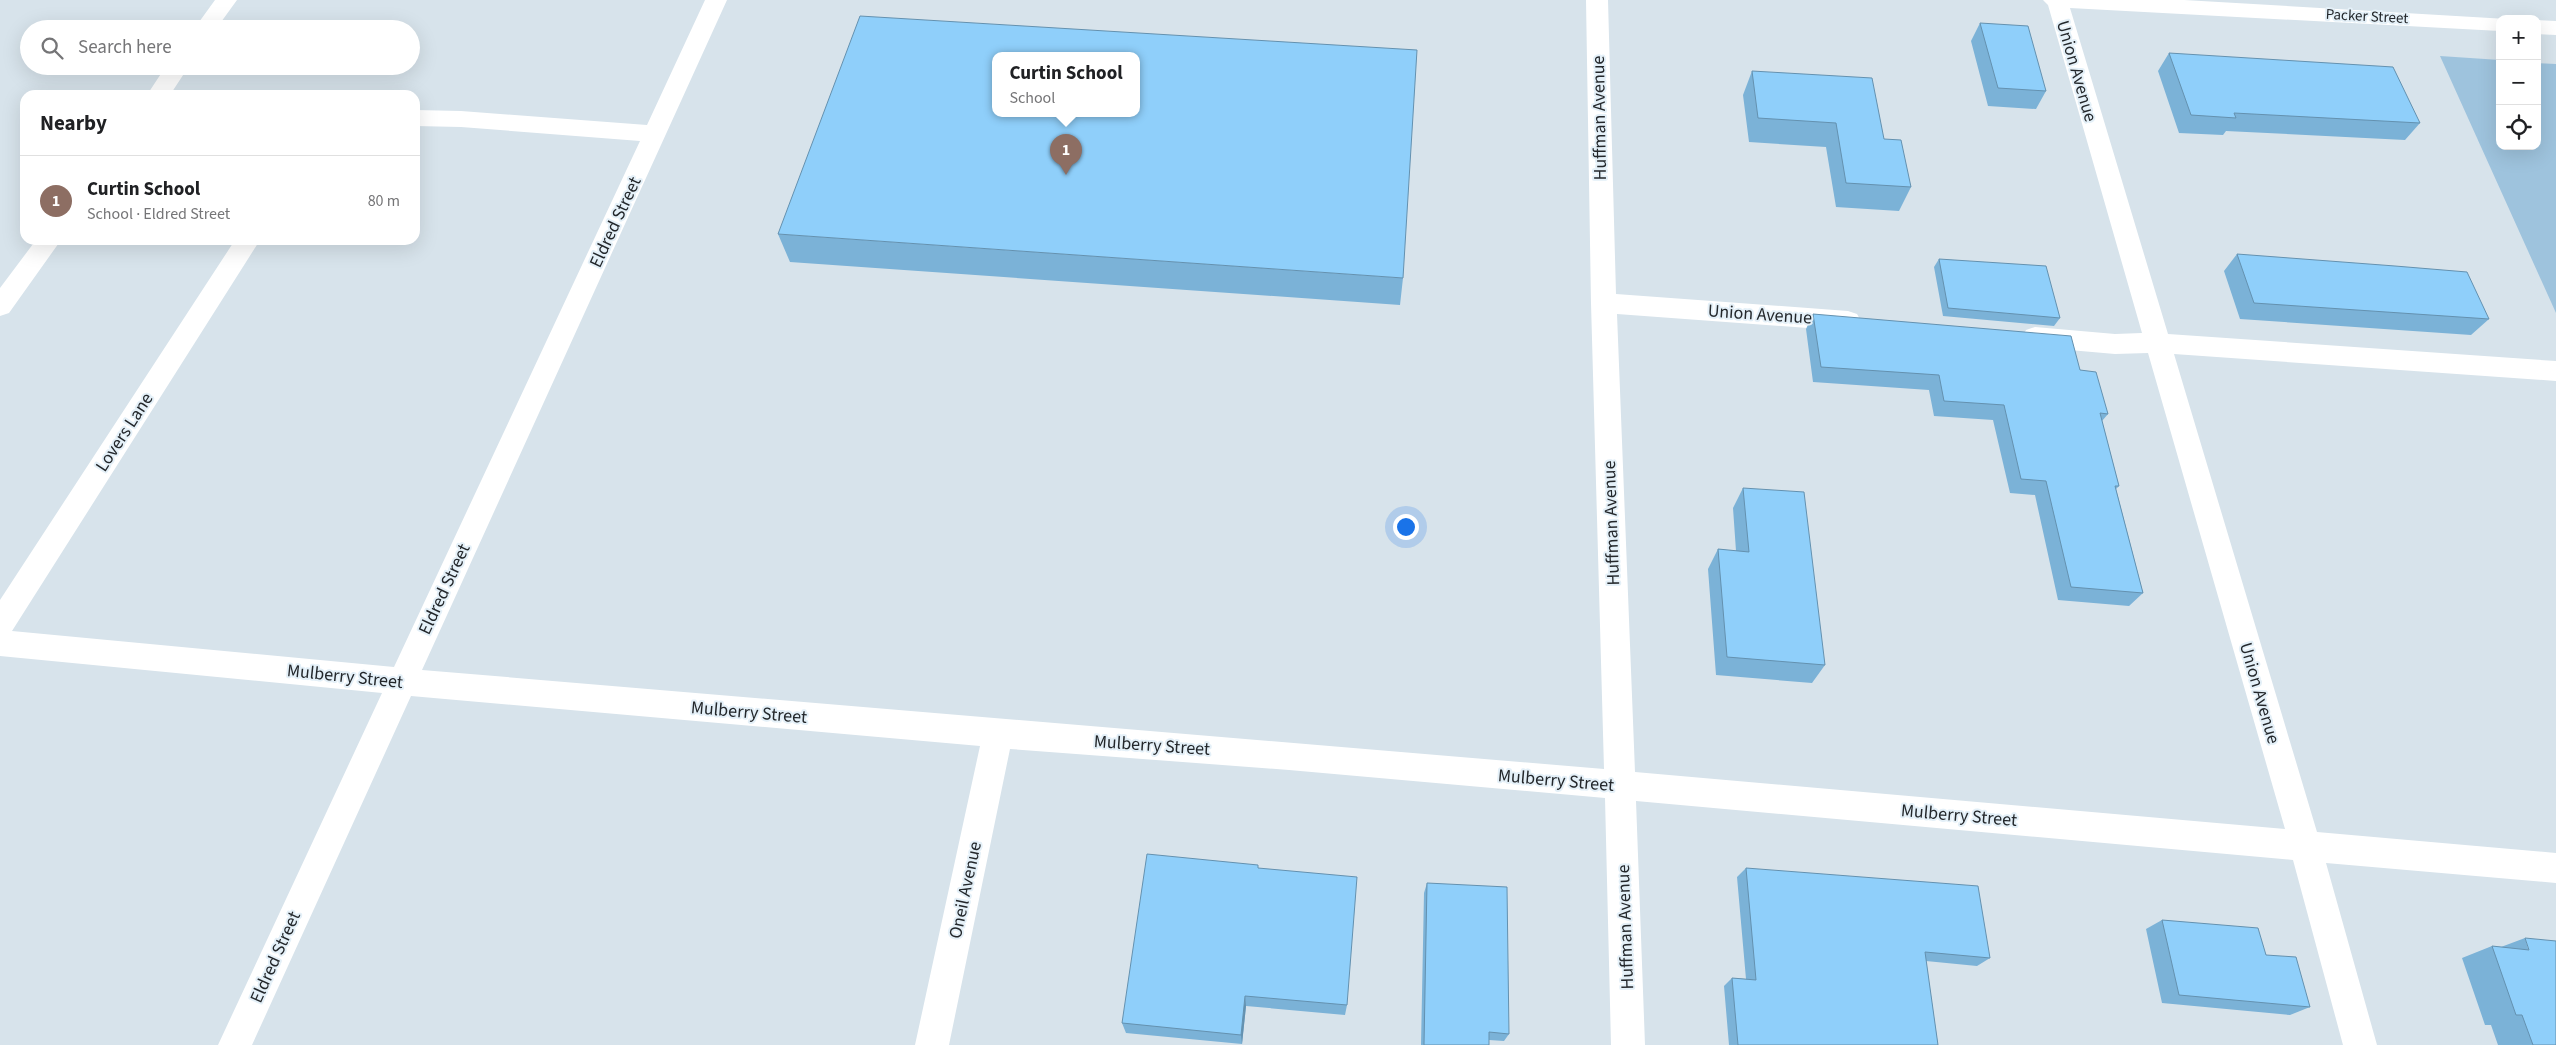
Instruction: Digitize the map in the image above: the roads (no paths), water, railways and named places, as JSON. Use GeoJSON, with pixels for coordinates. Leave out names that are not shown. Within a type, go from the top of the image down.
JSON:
{"type":"FeatureCollection","features":[{"type":"Feature","properties":{"kind":"street"},"geometry":{"type":"LineString","coordinates":[[212,20],[226,0]]}},
{"type":"Feature","properties":{"kind":"street","name":"Eldred Street"},"geometry":{"type":"LineString","coordinates":[[235,1045],[716,0]]}},
{"type":"Feature","properties":{"kind":"street","name":"Huffman Avenue"},"geometry":{"type":"LineString","coordinates":[[1597,0],[1603,304],[1622,786],[1628,1045]]}},
{"type":"Feature","properties":{"kind":"street","name":"Union Avenue"},"geometry":{"type":"LineString","coordinates":[[2055,0],[2305,845],[2360,1045]]}},
{"type":"Feature","properties":{"kind":"street","name":"Packer Street"},"geometry":{"type":"LineString","coordinates":[[2055,0],[2391,9],[2496,23]]}},
{"type":"Feature","properties":{"kind":"street"},"geometry":{"type":"LineString","coordinates":[[2541,27],[2556,28]]}},
{"type":"Feature","properties":{"kind":"street"},"geometry":{"type":"LineString","coordinates":[[161,90],[172,75]]}},
{"type":"Feature","properties":{"kind":"street"},"geometry":{"type":"LineString","coordinates":[[420,118],[461,119],[655,134]]}},
{"type":"Feature","properties":{"kind":"street"},"geometry":{"type":"LineString","coordinates":[[0,306],[45,245]]}},
{"type":"Feature","properties":{"kind":"street","name":"Lovers Lane"},"geometry":{"type":"LineString","coordinates":[[0,625],[245,245]]}},
{"type":"Feature","properties":{"kind":"street","name":"Union Avenue"},"geometry":{"type":"LineString","coordinates":[[1603,304],[1876,323]]}},
{"type":"Feature","properties":{"kind":"street"},"geometry":{"type":"LineString","coordinates":[[2010,334],[2115,344],[2156,342],[2556,370]]}},
{"type":"Feature","properties":{"kind":"street","name":"Mulberry Street"},"geometry":{"type":"LineString","coordinates":[[0,642],[401,681],[998,734],[1290,756],[2556,868]]}},
{"type":"Feature","properties":{"kind":"street","name":"Oneil Avenue"},"geometry":{"type":"LineString","coordinates":[[932,1045],[998,734]]}},
{"type":"Feature","properties":{"kind":"place","name":"Curtin School"},"geometry":{"type":"Point","coordinates":[1066,175]}}]}
